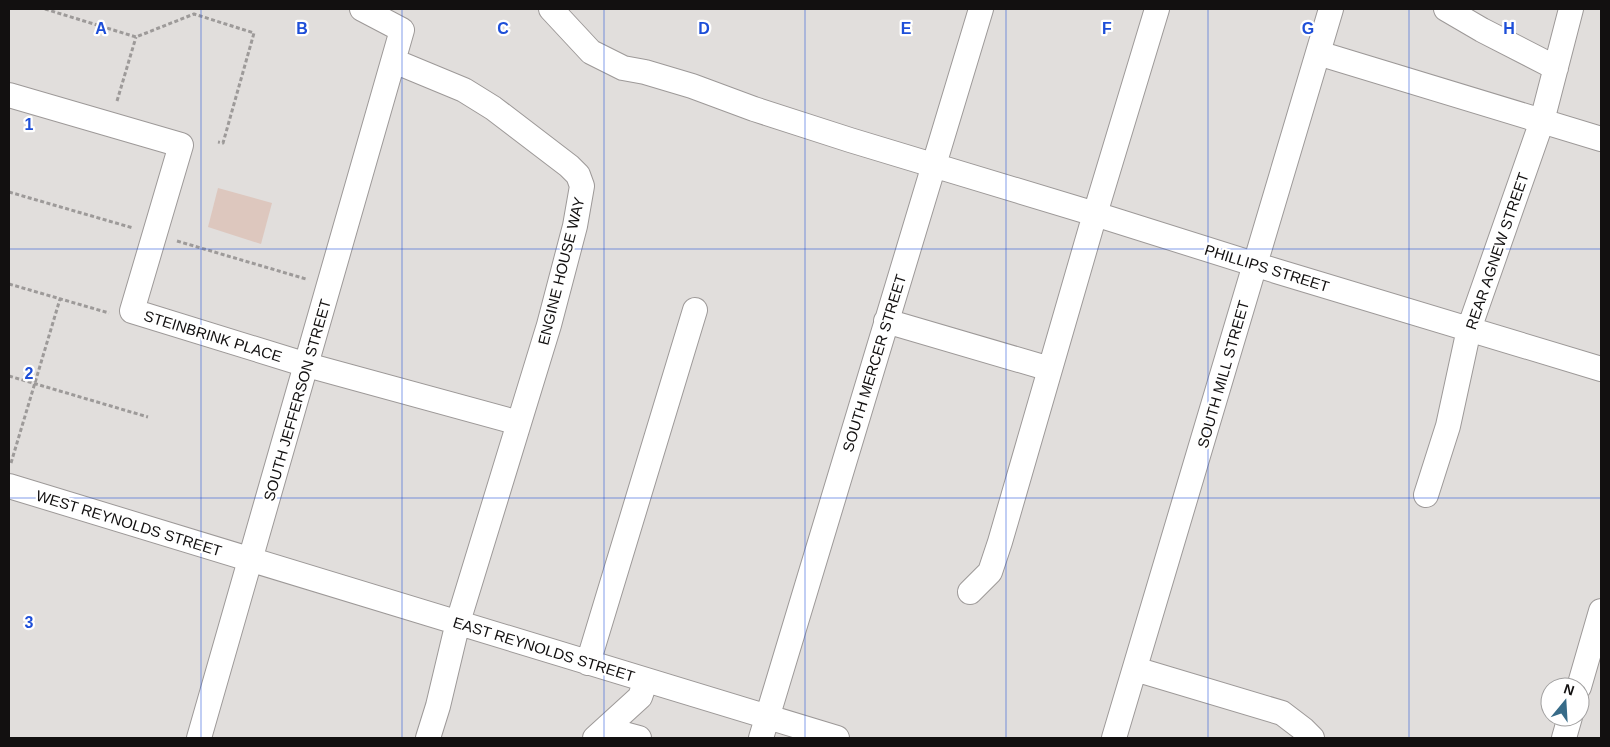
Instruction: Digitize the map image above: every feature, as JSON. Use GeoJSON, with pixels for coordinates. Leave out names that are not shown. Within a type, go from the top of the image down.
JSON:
{"type":"FeatureCollection","features":[{"type":"Feature","properties":{"kind":"street"},"geometry":{"type":"LineString","coordinates":[[362,9],[402,30],[394,61]]}},
{"type":"Feature","properties":{"kind":"street","name":"PHILLIPS STREET"},"geometry":{"type":"LineString","coordinates":[[551,9],[591,52],[623,68],[645,72],[692,86],[754,109],[1255,265],[1601,369]]}},
{"type":"Feature","properties":{"kind":"street","name":"SOUTH MERCER STREET"},"geometry":{"type":"LineString","coordinates":[[764,728],[981,9]]}},
{"type":"Feature","properties":{"kind":"street"},"geometry":{"type":"LineString","coordinates":[[970,592],[986,577],[992,566],[1157,9]]}},
{"type":"Feature","properties":{"kind":"street","name":"SOUTH MILL STREET"},"geometry":{"type":"LineString","coordinates":[[1114,738],[1331,9]]}},
{"type":"Feature","properties":{"kind":"street"},"geometry":{"type":"LineString","coordinates":[[1446,9],[1556,68]]}},
{"type":"Feature","properties":{"kind":"street","name":"REAR AGNEW STREET"},"geometry":{"type":"LineString","coordinates":[[1426,495],[1448,426],[1469,329],[1542,121],[1571,9]]}},
{"type":"Feature","properties":{"kind":"street"},"geometry":{"type":"LineString","coordinates":[[1318,53],[1601,140]]}},
{"type":"Feature","properties":{"kind":"street","name":"SOUTH JEFFERSON STREET"},"geometry":{"type":"LineString","coordinates":[[199,738],[394,61]]}},
{"type":"Feature","properties":{"kind":"street","name":"ENGINE HOUSE WAY"},"geometry":{"type":"LineString","coordinates":[[394,61],[464,90],[493,108],[569,166],[578,175],[582,186],[575,226],[549,324],[458,622],[438,706],[428,738]]}},
{"type":"Feature","properties":{"kind":"street","name":"STEINBRINK PLACE"},"geometry":{"type":"LineString","coordinates":[[9,95],[181,145],[132,311],[307,365],[519,424]]}},
{"type":"Feature","properties":{"kind":"street"},"geometry":{"type":"LineString","coordinates":[[588,663],[695,310]]}},
{"type":"Feature","properties":{"kind":"street"},"geometry":{"type":"LineString","coordinates":[[886,321],[1050,369]]}},
{"type":"Feature","properties":{"kind":"street","name":"WEST REYNOLDS STREET"},"geometry":{"type":"LineString","coordinates":[[10,475],[250,560]]}},
{"type":"Feature","properties":{"kind":"street","name":"EAST REYNOLDS STREET"},"geometry":{"type":"LineString","coordinates":[[250,560],[646,680],[764,728],[837,738]]}},
{"type":"Feature","properties":{"kind":"street"},"geometry":{"type":"LineString","coordinates":[[1582,677],[1601,611]]}},
{"type":"Feature","properties":{"kind":"street"},"geometry":{"type":"LineString","coordinates":[[1135,669],[1282,713],[1312,738]]}},
{"type":"Feature","properties":{"kind":"street"},"geometry":{"type":"LineString","coordinates":[[600,734],[640,697],[646,680]]}},
{"type":"Feature","properties":{"kind":"street"},"geometry":{"type":"LineString","coordinates":[[600,734],[639,738]]}},
{"type":"Feature","properties":{"kind":"path"},"geometry":{"type":"LineString","coordinates":[[45,9],[136,37],[194,14],[254,33],[223,143],[218,142]]}},
{"type":"Feature","properties":{"kind":"path"},"geometry":{"type":"LineString","coordinates":[[117,102],[136,37]]}},
{"type":"Feature","properties":{"kind":"path"},"geometry":{"type":"LineString","coordinates":[[9,284],[112,314],[132,311]]}},
{"type":"Feature","properties":{"kind":"path"},"geometry":{"type":"LineString","coordinates":[[10,475],[60,299]]}},
{"type":"Feature","properties":{"kind":"path"},"geometry":{"type":"LineString","coordinates":[[9,376],[148,417]]}},
{"type":"Feature","properties":{"kind":"shaded area"},"geometry":{"type":"Polygon","coordinates":[[[218,188],[272,203],[261,244],[208,227],[218,188]]]}}]}
